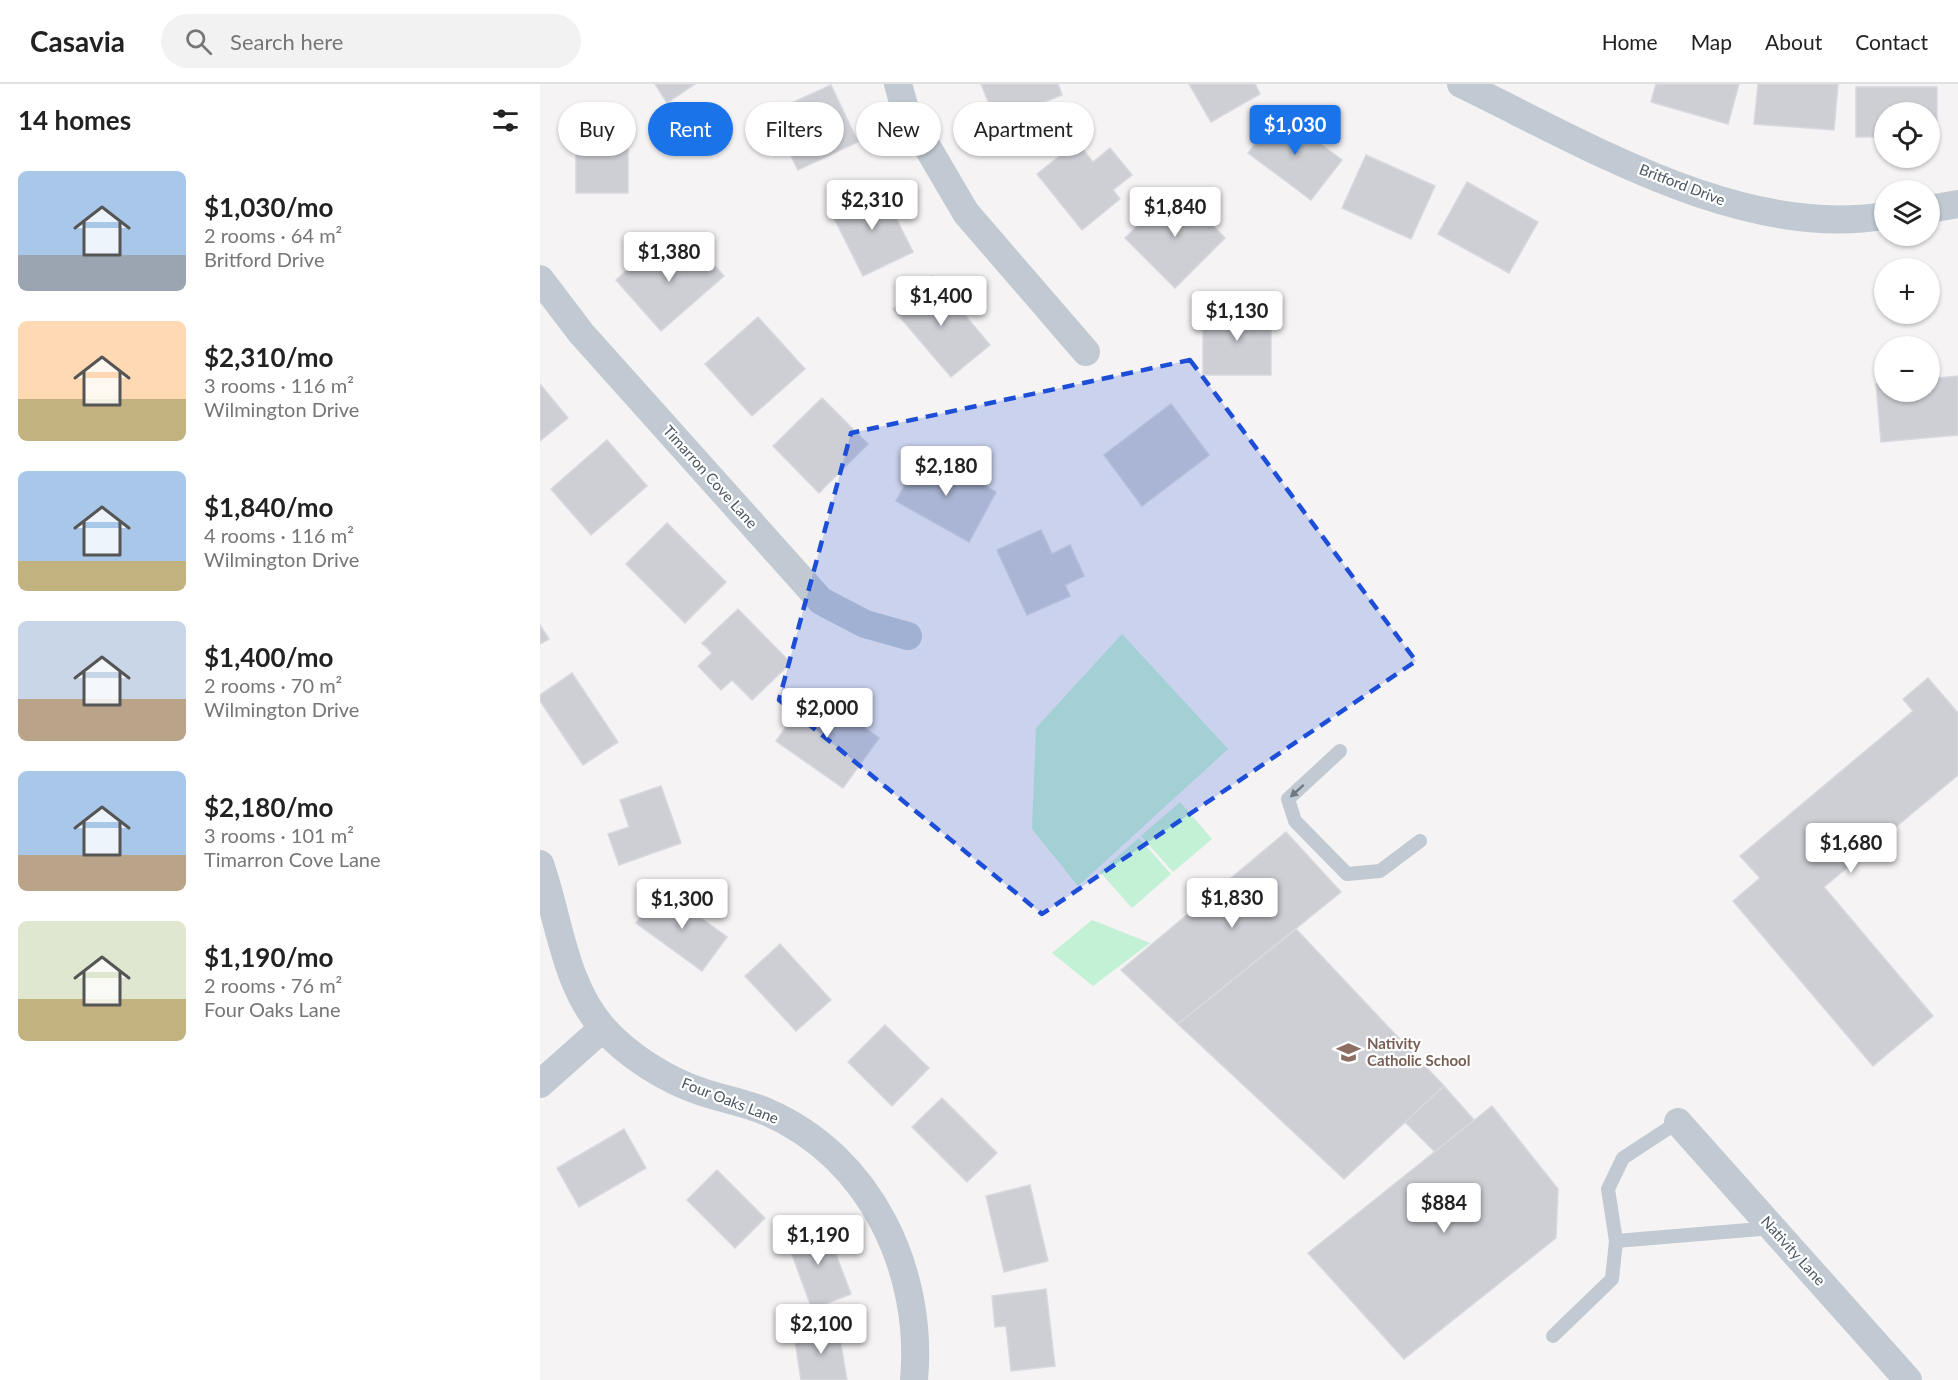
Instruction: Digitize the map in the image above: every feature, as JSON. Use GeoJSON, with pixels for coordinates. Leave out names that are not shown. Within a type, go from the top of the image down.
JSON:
{"type":"FeatureCollection","features":[{"type":"Feature","properties":{"kind":"street"},"geometry":{"type":"LineString","coordinates":[[898,84],[905,109],[966,213],[1086,352]]}},
{"type":"Feature","properties":{"kind":"street","name":"Britford Drive"},"geometry":{"type":"LineString","coordinates":[[1461,84],[1662,181],[1738,206],[1814,218],[1874,218]]}},
{"type":"Feature","properties":{"kind":"street"},"geometry":{"type":"LineString","coordinates":[[1940,207],[1958,204]]}},
{"type":"Feature","properties":{"kind":"street","name":"Timarron Cove Lane"},"geometry":{"type":"LineString","coordinates":[[540,279],[581,333],[820,601],[865,624],[908,636]]}},
{"type":"Feature","properties":{"kind":"street","name":"Four Oaks Lane"},"geometry":{"type":"LineString","coordinates":[[540,864],[551,895],[566,956],[583,996],[603,1028],[627,1050],[657,1071],[699,1091],[766,1112],[801,1130],[821,1145],[854,1177],[876,1208],[900,1258],[914,1317],[916,1356],[914,1380]]}},
{"type":"Feature","properties":{"kind":"street"},"geometry":{"type":"LineString","coordinates":[[540,1084],[603,1028]]}},
{"type":"Feature","properties":{"kind":"street","name":"Nativity Lane"},"geometry":{"type":"LineString","coordinates":[[1678,1122],[1908,1380]]}},
{"type":"Feature","properties":{"kind":"lane"},"geometry":{"type":"LineString","coordinates":[[1340,752],[1288,799],[1295,821],[1347,874],[1380,871],[1420,841]]}},
{"type":"Feature","properties":{"kind":"lane"},"geometry":{"type":"LineString","coordinates":[[1553,1336],[1612,1279],[1616,1241],[1608,1189],[1623,1158],[1678,1122]]}},
{"type":"Feature","properties":{"kind":"lane"},"geometry":{"type":"LineString","coordinates":[[1616,1241],[1773,1228]]}},
{"type":"Feature","properties":{"kind":"highlighted area"},"geometry":{"type":"Polygon","coordinates":[[[1190,360],[1416,661],[1042,914],[779,700],[851,433],[1190,360]]]}},
{"type":"Feature","properties":{"kind":"green space"},"geometry":{"type":"Polygon","coordinates":[[[1122,634],[1228,749],[1078,886],[1032,829],[1036,728],[1122,634]]]}},
{"type":"Feature","properties":{"kind":"green space"},"geometry":{"type":"Polygon","coordinates":[[[1180,802],[1212,839],[1173,872],[1141,836],[1180,802]]]}},
{"type":"Feature","properties":{"kind":"green space"},"geometry":{"type":"Polygon","coordinates":[[[1139,838],[1171,874],[1132,908],[1100,872],[1139,838]]]}},
{"type":"Feature","properties":{"kind":"green space"},"geometry":{"type":"Polygon","coordinates":[[[1092,920],[1150,943],[1093,986],[1052,953],[1092,920]]]}},
{"type":"Feature","properties":{"kind":"building"},"geometry":{"type":"Polygon","coordinates":[[[655,84],[695,84],[668,102],[655,84]]]}},
{"type":"Feature","properties":{"kind":"building"},"geometry":{"type":"Polygon","coordinates":[[[981,84],[1058,84],[1062,95],[1044,102],[988,102],[981,84]]]}},
{"type":"Feature","properties":{"kind":"building"},"geometry":{"type":"Polygon","coordinates":[[[1189,84],[1255,84],[1260,94],[1211,122],[1189,84]]]}},
{"type":"Feature","properties":{"kind":"building"},"geometry":{"type":"Polygon","coordinates":[[[1656,84],[1739,84],[1728,124],[1651,102],[1656,84]]]}},
{"type":"Feature","properties":{"kind":"building"},"geometry":{"type":"Polygon","coordinates":[[[1758,84],[1838,84],[1834,130],[1754,124],[1758,84]]]}},
{"type":"Feature","properties":{"kind":"building"},"geometry":{"type":"Polygon","coordinates":[[[831,85],[839,102],[793,102],[831,85]]]}},
{"type":"Feature","properties":{"kind":"building"},"geometry":{"type":"Polygon","coordinates":[[[1856,87],[1937,87],[1937,102],[1874,102],[1874,137],[1856,137],[1856,87]]]}},
{"type":"Feature","properties":{"kind":"building"},"geometry":{"type":"Polygon","coordinates":[[[844,112],[856,138],[856,143],[844,149],[844,112]]]}},
{"type":"Feature","properties":{"kind":"building"},"geometry":{"type":"Polygon","coordinates":[[[1279,113],[1342,160],[1311,200],[1248,153],[1279,113]]]}},
{"type":"Feature","properties":{"kind":"building"},"geometry":{"type":"Polygon","coordinates":[[[1110,148],[1132,175],[1113,190],[1120,199],[1082,230],[1037,174],[1060,156],[1088,156],[1093,162],[1110,148]]]}},
{"type":"Feature","properties":{"kind":"building"},"geometry":{"type":"Polygon","coordinates":[[[1366,155],[1435,186],[1411,239],[1342,208],[1366,155]]]}},
{"type":"Feature","properties":{"kind":"building"},"geometry":{"type":"Polygon","coordinates":[[[576,156],[628,156],[628,193],[576,193],[576,156]]]}},
{"type":"Feature","properties":{"kind":"building"},"geometry":{"type":"Polygon","coordinates":[[[791,156],[828,156],[798,170],[791,156]]]}},
{"type":"Feature","properties":{"kind":"building"},"geometry":{"type":"Polygon","coordinates":[[[1467,182],[1538,222],[1509,273],[1438,234],[1467,182]]]}},
{"type":"Feature","properties":{"kind":"building"},"geometry":{"type":"Polygon","coordinates":[[[880,186],[913,252],[863,276],[830,210],[880,186]]]}},
{"type":"Feature","properties":{"kind":"building"},"geometry":{"type":"Polygon","coordinates":[[[1176,188],[1225,238],[1175,288],[1125,238],[1176,188]]]}},
{"type":"Feature","properties":{"kind":"building"},"geometry":{"type":"Polygon","coordinates":[[[658,242],[677,263],[697,246],[724,276],[661,331],[616,280],[658,242]]]}},
{"type":"Feature","properties":{"kind":"building"},"geometry":{"type":"Polygon","coordinates":[[[932,276],[990,345],[951,377],[893,309],[932,276]]]}},
{"type":"Feature","properties":{"kind":"building"},"geometry":{"type":"Polygon","coordinates":[[[1203,309],[1271,309],[1271,375],[1203,375],[1203,309]]]}},
{"type":"Feature","properties":{"kind":"building"},"geometry":{"type":"Polygon","coordinates":[[[758,317],[805,369],[752,416],[705,364],[758,317]]]}},
{"type":"Feature","properties":{"kind":"building"},"geometry":{"type":"Polygon","coordinates":[[[1958,376],[1958,435],[1881,442],[1878,402],[1940,402],[1940,378],[1958,376]]]}},
{"type":"Feature","properties":{"kind":"building"},"geometry":{"type":"Polygon","coordinates":[[[540,384],[568,418],[540,441],[540,384]]]}},
{"type":"Feature","properties":{"kind":"building"},"geometry":{"type":"Polygon","coordinates":[[[822,398],[868,444],[819,493],[773,446],[822,398]]]}},
{"type":"Feature","properties":{"kind":"building"},"geometry":{"type":"Polygon","coordinates":[[[1171,404],[1209,455],[1142,506],[1104,455],[1171,404]]]}},
{"type":"Feature","properties":{"kind":"building"},"geometry":{"type":"Polygon","coordinates":[[[607,440],[647,486],[591,535],[551,489],[607,440]]]}},
{"type":"Feature","properties":{"kind":"building"},"geometry":{"type":"Polygon","coordinates":[[[923,452],[996,492],[969,542],[896,501],[923,452]]]}},
{"type":"Feature","properties":{"kind":"building"},"geometry":{"type":"Polygon","coordinates":[[[667,523],[726,582],[685,623],[626,564],[667,523]]]}},
{"type":"Feature","properties":{"kind":"building"},"geometry":{"type":"Polygon","coordinates":[[[1041,530],[1052,554],[1070,545],[1084,576],[1065,585],[1070,596],[1027,615],[997,550],[1041,530]]]}},
{"type":"Feature","properties":{"kind":"building"},"geometry":{"type":"Polygon","coordinates":[[[738,609],[791,663],[752,700],[732,680],[721,690],[698,666],[712,653],[702,643],[738,609]]]}},
{"type":"Feature","properties":{"kind":"building"},"geometry":{"type":"Polygon","coordinates":[[[540,625],[549,639],[540,644],[540,625]]]}},
{"type":"Feature","properties":{"kind":"building"},"geometry":{"type":"Polygon","coordinates":[[[572,673],[618,742],[583,765],[540,701],[540,695],[572,673]]]}},
{"type":"Feature","properties":{"kind":"building"},"geometry":{"type":"Polygon","coordinates":[[[1928,678],[1958,713],[1958,775],[1824,887],[1933,1016],[1873,1066],[1733,901],[1760,878],[1740,856],[1913,711],[1903,699],[1928,678]]]}},
{"type":"Feature","properties":{"kind":"building"},"geometry":{"type":"Polygon","coordinates":[[[812,690],[879,738],[843,788],[776,741],[812,690]]]}},
{"type":"Feature","properties":{"kind":"building"},"geometry":{"type":"Polygon","coordinates":[[[661,786],[681,843],[619,865],[608,834],[629,827],[620,800],[661,786]]]}},
{"type":"Feature","properties":{"kind":"building"},"geometry":{"type":"Polygon","coordinates":[[[1286,832],[1341,892],[1178,1024],[1121,970],[1286,832]]]}},
{"type":"Feature","properties":{"kind":"building"},"geometry":{"type":"Polygon","coordinates":[[[661,889],[727,937],[702,971],[636,923],[661,889]]]}},
{"type":"Feature","properties":{"kind":"building"},"geometry":{"type":"Polygon","coordinates":[[[1296,929],[1444,1086],[1344,1179],[1178,1024],[1296,929]]]}},
{"type":"Feature","properties":{"kind":"building"},"geometry":{"type":"Polygon","coordinates":[[[780,944],[831,1000],[796,1031],[745,976],[780,944]]]}},
{"type":"Feature","properties":{"kind":"building"},"geometry":{"type":"Polygon","coordinates":[[[885,1025],[929,1068],[892,1106],[848,1062],[885,1025]]]}},
{"type":"Feature","properties":{"kind":"building"},"geometry":{"type":"Polygon","coordinates":[[[1444,1086],[1474,1120],[1435,1152],[1405,1122],[1444,1086]]]}},
{"type":"Feature","properties":{"kind":"building"},"geometry":{"type":"Polygon","coordinates":[[[942,1098],[997,1153],[967,1182],[912,1127],[942,1098]]]}},
{"type":"Feature","properties":{"kind":"building"},"geometry":{"type":"Polygon","coordinates":[[[1492,1106],[1558,1189],[1556,1238],[1404,1359],[1308,1253],[1492,1106]]]}},
{"type":"Feature","properties":{"kind":"building"},"geometry":{"type":"Polygon","coordinates":[[[624,1129],[646,1168],[579,1207],[557,1168],[624,1129]]]}},
{"type":"Feature","properties":{"kind":"building"},"geometry":{"type":"Polygon","coordinates":[[[717,1170],[765,1218],[735,1248],[687,1200],[717,1170]]]}},
{"type":"Feature","properties":{"kind":"building"},"geometry":{"type":"Polygon","coordinates":[[[1030,1185],[1048,1261],[1004,1272],[986,1196],[1030,1185]]]}},
{"type":"Feature","properties":{"kind":"building"},"geometry":{"type":"Polygon","coordinates":[[[824,1223],[851,1294],[812,1309],[786,1238],[824,1223]]]}},
{"type":"Feature","properties":{"kind":"building"},"geometry":{"type":"Polygon","coordinates":[[[1046,1289],[1055,1366],[1011,1371],[1006,1326],[995,1327],[992,1296],[1046,1289]]]}},
{"type":"Feature","properties":{"kind":"building"},"geometry":{"type":"Polygon","coordinates":[[[838,1327],[847,1380],[801,1380],[794,1334],[838,1327]]]}},
{"type":"Feature","properties":{"kind":"place","name":"Nativity Catholic School"},"geometry":{"type":"Point","coordinates":[1349,1053]}}]}
